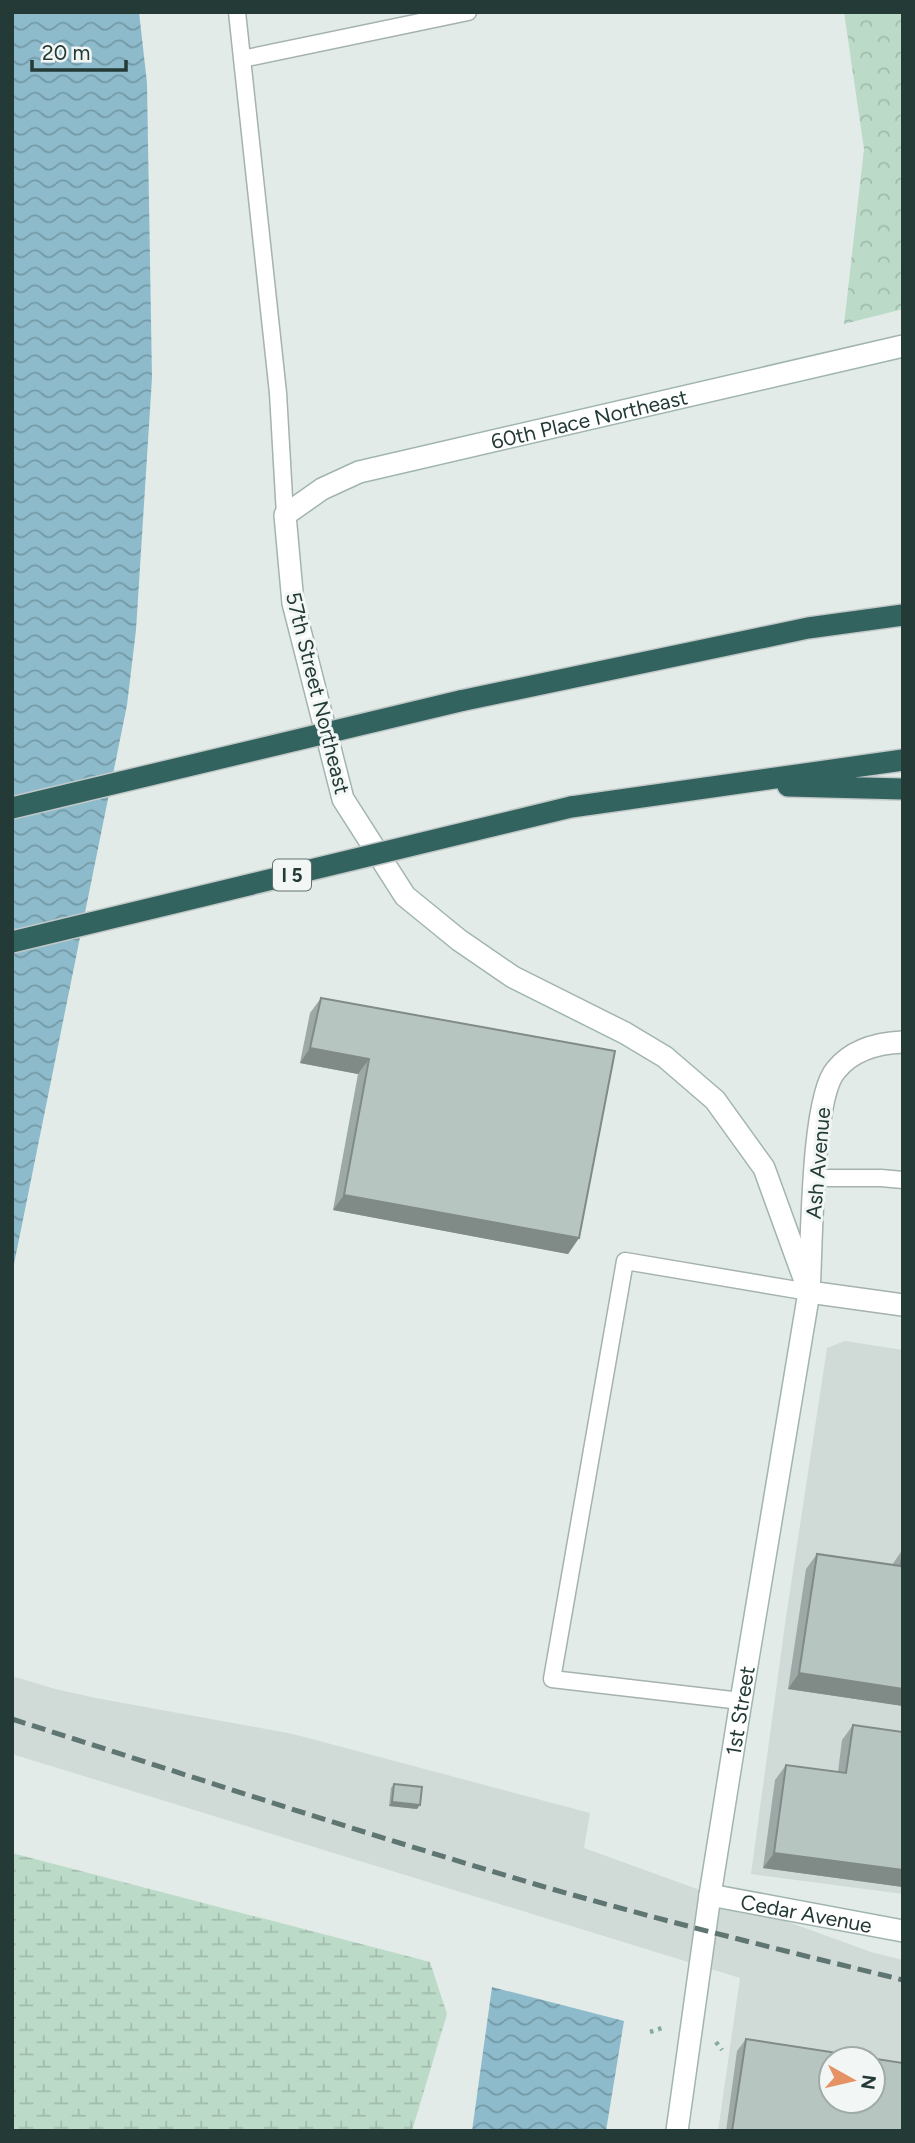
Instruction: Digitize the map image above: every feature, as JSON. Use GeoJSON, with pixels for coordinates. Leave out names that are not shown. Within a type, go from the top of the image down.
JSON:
{"type":"FeatureCollection","features":[{"type":"Feature","properties":{"kind":"highway"},"geometry":{"type":"LineString","coordinates":[[12,808],[460,701],[808,628],[903,601]]}},
{"type":"Feature","properties":{"kind":"highway"},"geometry":{"type":"LineString","coordinates":[[808,628],[903,615]]}},
{"type":"Feature","properties":{"kind":"highway","name":"I 5"},"geometry":{"type":"LineString","coordinates":[[12,942],[571,807],[903,760]]}},
{"type":"Feature","properties":{"kind":"highway"},"geometry":{"type":"LineString","coordinates":[[720,785],[903,789]]}},
{"type":"Feature","properties":{"kind":"street","name":"60th Place Northeast"},"geometry":{"type":"LineString","coordinates":[[285,514],[321,489],[359,472],[903,346]]}},
{"type":"Feature","properties":{"kind":"street","name":"57th Street Northeast"},"geometry":{"type":"LineString","coordinates":[[285,514],[293,603],[342,799],[405,896],[460,940],[513,976],[625,1033],[665,1057],[715,1100],[764,1168],[809,1292]]}},
{"type":"Feature","properties":{"kind":"street","name":"Ash Avenue"},"geometry":{"type":"LineString","coordinates":[[809,1292],[817,1136],[823,1099],[834,1071],[850,1057],[866,1048],[888,1042],[903,1042]]}},
{"type":"Feature","properties":{"kind":"street"},"geometry":{"type":"LineString","coordinates":[[809,1292],[903,1305]]}},
{"type":"Feature","properties":{"kind":"street","name":"1st Street"},"geometry":{"type":"LineString","coordinates":[[677,2131],[710,1895],[809,1292]]}},
{"type":"Feature","properties":{"kind":"street","name":"Cedar Avenue"},"geometry":{"type":"LineString","coordinates":[[710,1895],[903,1931]]}},
{"type":"Feature","properties":{"kind":"lane"},"geometry":{"type":"LineString","coordinates":[[237,12],[278,393],[285,514]]}},
{"type":"Feature","properties":{"kind":"lane"},"geometry":{"type":"LineString","coordinates":[[242,59],[467,12]]}},
{"type":"Feature","properties":{"kind":"lane"},"geometry":{"type":"LineString","coordinates":[[815,1178],[881,1178],[903,1181]]}},
{"type":"Feature","properties":{"kind":"lane"},"geometry":{"type":"LineString","coordinates":[[741,1701],[552,1679],[625,1261],[809,1292]]}},
{"type":"Feature","properties":{"kind":"shaded area"},"geometry":{"type":"Polygon","coordinates":[[[845,1341],[903,1350],[903,1894],[751,1874],[786,1617],[827,1348],[845,1341]]]}},
{"type":"Feature","properties":{"kind":"shaded area"},"geometry":{"type":"Polygon","coordinates":[[[12,1676],[96,1698],[293,1734],[590,1813],[584,1848],[871,1952],[903,1960],[903,2131],[718,2131],[740,1978],[12,1754],[12,1676]]]}},
{"type":"Feature","properties":{"kind":"green space"},"geometry":{"type":"Polygon","coordinates":[[[844,12],[903,12],[903,309],[844,324],[864,149],[844,12]]]}},
{"type":"Feature","properties":{"kind":"green space"},"geometry":{"type":"Polygon","coordinates":[[[12,1853],[430,1962],[447,2014],[412,2131],[12,2131],[12,1853]]]}},
{"type":"Feature","properties":{"kind":"water"},"geometry":{"type":"Polygon","coordinates":[[[12,12],[139,12],[147,83],[152,378],[136,630],[127,705],[12,1274],[12,12]]]}},
{"type":"Feature","properties":{"kind":"water"},"geometry":{"type":"Polygon","coordinates":[[[492,1987],[624,2021],[606,2131],[472,2131],[492,1987]]]}},
{"type":"Feature","properties":{"kind":"building"},"geometry":{"type":"Polygon","coordinates":[[[321,998],[615,1051],[579,1238],[344,1195],[369,1059],[310,1048],[321,998]]]}},
{"type":"Feature","properties":{"kind":"building"},"geometry":{"type":"Polygon","coordinates":[[[903,1551],[903,1689],[799,1673],[817,1554],[901,1566],[903,1551]]]}},
{"type":"Feature","properties":{"kind":"building"},"geometry":{"type":"Polygon","coordinates":[[[853,1725],[903,1732],[903,1870],[774,1853],[786,1765],[846,1773],[853,1725]]]}},
{"type":"Feature","properties":{"kind":"building"},"geometry":{"type":"Polygon","coordinates":[[[394,1784],[422,1787],[420,1805],[392,1802],[394,1784]]]}},
{"type":"Feature","properties":{"kind":"building"},"geometry":{"type":"Polygon","coordinates":[[[746,2039],[817,2050],[817,2115],[887,2115],[887,2061],[903,2063],[903,2131],[732,2131],[746,2039]]]}},
{"type":"Feature","properties":{"kind":"railway"},"geometry":{"type":"LineString","coordinates":[[12,1719],[538,1885],[674,1923],[903,1980]]}}]}
